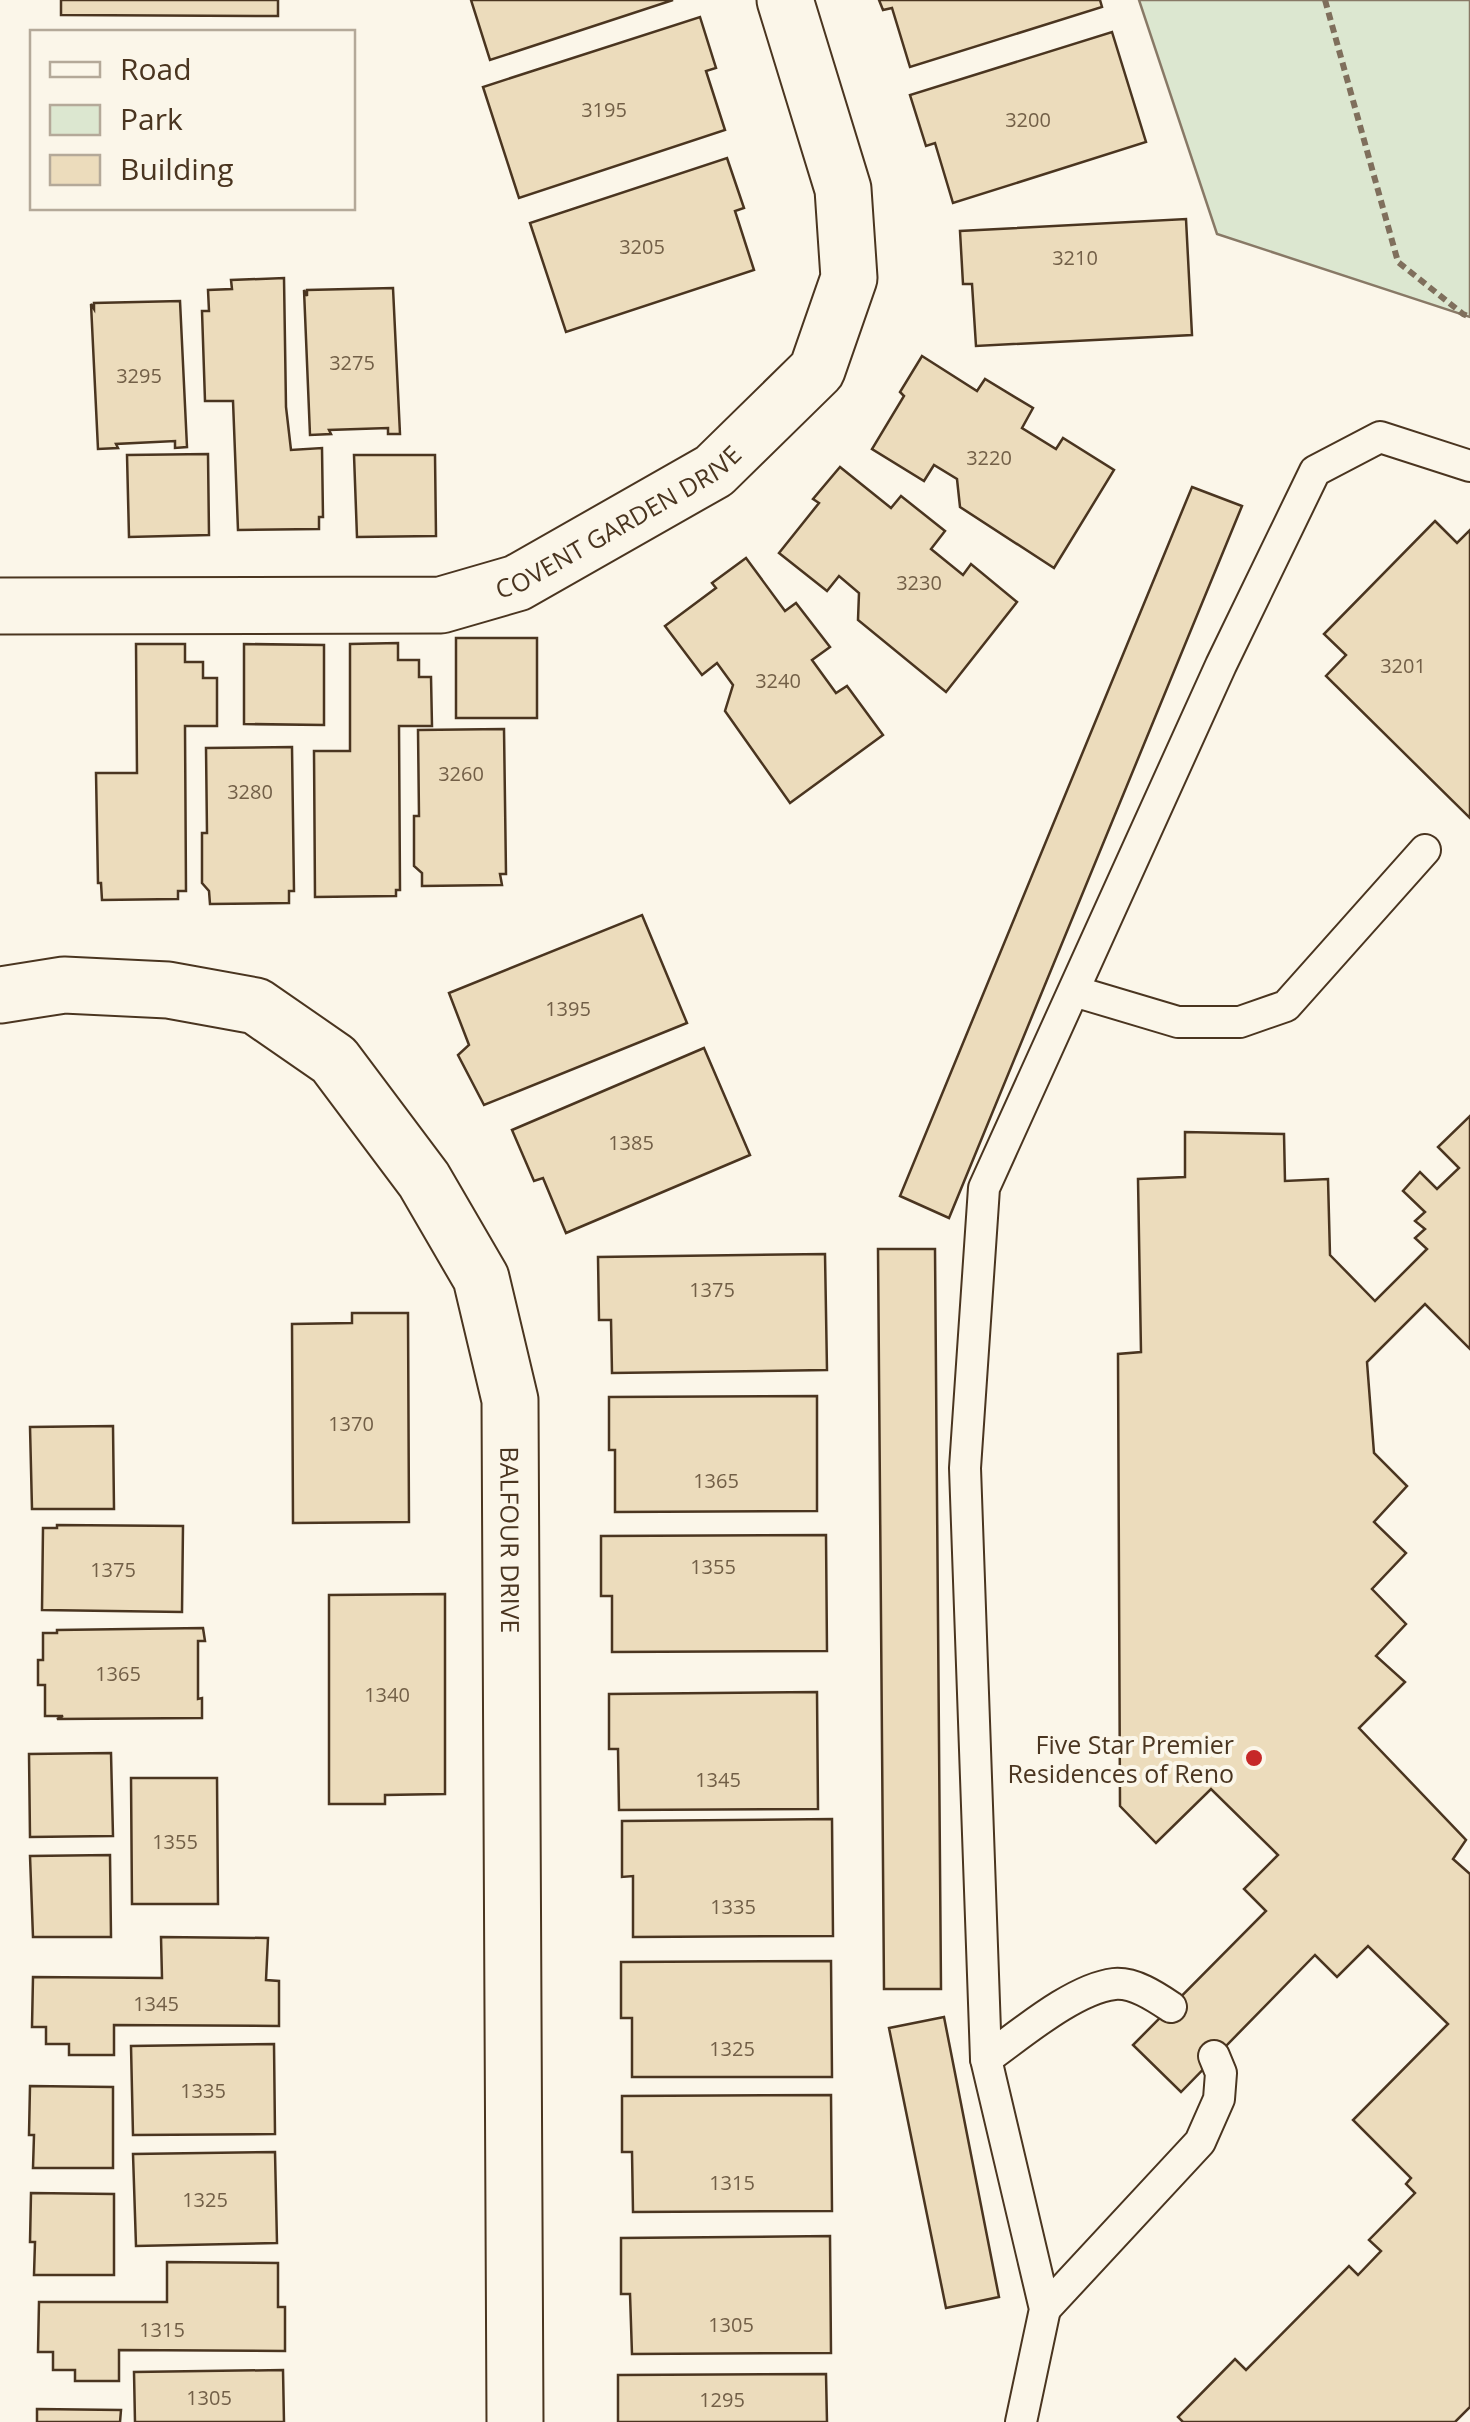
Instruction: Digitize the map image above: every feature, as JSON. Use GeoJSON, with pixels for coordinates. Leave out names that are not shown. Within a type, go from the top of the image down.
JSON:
{"type":"FeatureCollection","features":[{"type":"Feature","properties":{"kind":"street","name":"COVENT GARDEN DRIVE"},"geometry":{"type":"LineString","coordinates":[[0,606],[440,605],[516,583],[714,470],[817,370],[849,278],[843,189],[785,0]]}},
{"type":"Feature","properties":{"kind":"street","name":"BALFOUR DRIVE"},"geometry":{"type":"LineString","coordinates":[[0,995],[64,985],[168,990],[256,1006],[334,1060],[424,1180],[481,1278],[510,1400],[515,2422]]}},
{"type":"Feature","properties":{"kind":"lane"},"geometry":{"type":"LineString","coordinates":[[1021,2422],[1045,2309],[986,2059],[965,1468],[984,1188],[1221,665],[1315,472],[1380,437],[1470,466]]}},
{"type":"Feature","properties":{"kind":"lane"},"geometry":{"type":"LineString","coordinates":[[1074,991],[1178,1022],[1240,1022],[1286,1006],[1424,850]]}},
{"type":"Feature","properties":{"kind":"lane"},"geometry":{"type":"LineString","coordinates":[[986,2059],[1090,1991],[1117,1983],[1148,1992],[1172,2007]]}},
{"type":"Feature","properties":{"kind":"lane"},"geometry":{"type":"LineString","coordinates":[[1045,2309],[1200,2142],[1218,2099],[1221,2073],[1214,2056]]}},
{"type":"Feature","properties":{"kind":"path"},"geometry":{"type":"LineString","coordinates":[[1325,0],[1398,262],[1470,317]]}},
{"type":"Feature","properties":{"kind":"green space"},"geometry":{"type":"Polygon","coordinates":[[[1139,0],[1470,0],[1470,317],[1217,234],[1139,0]]]}},
{"type":"Feature","properties":{"kind":"building"},"geometry":{"type":"Polygon","coordinates":[[[61,0],[278,0],[278,16],[61,15],[61,0]]]}},
{"type":"Feature","properties":{"kind":"building"},"geometry":{"type":"Polygon","coordinates":[[[471,0],[673,0],[490,60],[471,0]]]}},
{"type":"Feature","properties":{"kind":"building"},"geometry":{"type":"Polygon","coordinates":[[[879,0],[1100,0],[1102,7],[910,67],[892,8],[883,10],[879,0]]]}},
{"type":"Feature","properties":{"kind":"building"},"geometry":{"type":"Polygon","coordinates":[[[700,17],[716,68],[706,71],[725,130],[519,198],[483,87],[700,17]]]}},
{"type":"Feature","properties":{"kind":"building"},"geometry":{"type":"Polygon","coordinates":[[[1112,32],[1146,142],[953,203],[935,143],[926,146],[910,95],[1112,32]]]}},
{"type":"Feature","properties":{"kind":"building"},"geometry":{"type":"Polygon","coordinates":[[[727,158],[744,208],[735,211],[754,270],[566,332],[530,223],[727,158]]]}},
{"type":"Feature","properties":{"kind":"building"},"geometry":{"type":"Polygon","coordinates":[[[1186,219],[1192,335],[976,346],[972,284],[963,284],[960,231],[1186,219]]]}},
{"type":"Feature","properties":{"kind":"building"},"geometry":{"type":"Polygon","coordinates":[[[284,278],[286,407],[291,450],[322,448],[323,517],[319,517],[319,529],[238,530],[233,401],[205,401],[202,311],[209,311],[208,290],[232,289],[231,280],[284,278]]]}},
{"type":"Feature","properties":{"kind":"building"},"geometry":{"type":"Polygon","coordinates":[[[393,288],[400,434],[388,434],[388,428],[329,430],[331,434],[310,435],[304,290],[307,296],[307,290],[393,288]]]}},
{"type":"Feature","properties":{"kind":"building"},"geometry":{"type":"Polygon","coordinates":[[[180,301],[187,447],[175,448],[175,441],[116,444],[118,448],[98,449],[91,304],[94,309],[94,303],[180,301]]]}},
{"type":"Feature","properties":{"kind":"building"},"geometry":{"type":"Polygon","coordinates":[[[922,356],[977,391],[985,379],[1033,408],[1022,428],[1056,449],[1063,438],[1114,470],[1054,568],[960,507],[957,479],[934,465],[924,481],[872,449],[904,396],[900,392],[922,356]]]}},
{"type":"Feature","properties":{"kind":"building"},"geometry":{"type":"Polygon","coordinates":[[[208,454],[209,535],[129,537],[127,455],[208,454]]]}},
{"type":"Feature","properties":{"kind":"building"},"geometry":{"type":"Polygon","coordinates":[[[354,455],[435,455],[436,536],[357,537],[354,455]]]}},
{"type":"Feature","properties":{"kind":"building"},"geometry":{"type":"Polygon","coordinates":[[[840,467],[891,508],[901,496],[945,531],[931,549],[963,575],[971,564],[1017,602],[946,692],[858,620],[859,593],[839,576],[827,591],[779,553],[819,503],[813,499],[840,467]]]}},
{"type":"Feature","properties":{"kind":"building"},"geometry":{"type":"Polygon","coordinates":[[[1192,487],[1242,506],[949,1218],[900,1196],[1192,487]]]}},
{"type":"Feature","properties":{"kind":"building"},"geometry":{"type":"Polygon","coordinates":[[[1435,521],[1457,543],[1470,530],[1470,818],[1326,676],[1346,655],[1324,634],[1435,521]]]}},
{"type":"Feature","properties":{"kind":"building"},"geometry":{"type":"Polygon","coordinates":[[[746,558],[785,611],[796,603],[830,647],[812,660],[836,693],[847,686],[883,735],[790,803],[725,711],[733,685],[717,663],[702,675],[665,626],[716,588],[712,583],[746,558]]]}},
{"type":"Feature","properties":{"kind":"building"},"geometry":{"type":"Polygon","coordinates":[[[456,638],[537,638],[537,718],[456,718],[456,638]]]}},
{"type":"Feature","properties":{"kind":"building"},"geometry":{"type":"Polygon","coordinates":[[[398,643],[398,660],[419,660],[419,677],[431,677],[432,726],[399,726],[400,890],[396,890],[396,896],[315,897],[314,751],[350,751],[350,644],[398,643]]]}},
{"type":"Feature","properties":{"kind":"building"},"geometry":{"type":"Polygon","coordinates":[[[136,644],[185,644],[185,662],[203,662],[203,678],[217,678],[217,726],[185,726],[186,891],[178,891],[178,899],[102,900],[98,883],[96,773],[137,773],[136,644]]]}},
{"type":"Feature","properties":{"kind":"building"},"geometry":{"type":"Polygon","coordinates":[[[244,644],[324,645],[324,725],[244,724],[244,644]]]}},
{"type":"Feature","properties":{"kind":"building"},"geometry":{"type":"Polygon","coordinates":[[[504,729],[506,874],[500,874],[502,885],[422,886],[422,873],[414,866],[414,816],[419,816],[418,730],[504,729]]]}},
{"type":"Feature","properties":{"kind":"building"},"geometry":{"type":"Polygon","coordinates":[[[292,747],[294,891],[289,891],[289,903],[210,904],[209,891],[202,883],[202,833],[207,833],[206,748],[292,747]]]}},
{"type":"Feature","properties":{"kind":"building"},"geometry":{"type":"Polygon","coordinates":[[[642,915],[687,1023],[484,1105],[458,1055],[469,1045],[449,993],[642,915]]]}},
{"type":"Feature","properties":{"kind":"building"},"geometry":{"type":"Polygon","coordinates":[[[704,1048],[750,1155],[566,1233],[543,1178],[534,1181],[512,1130],[704,1048]]]}},
{"type":"Feature","properties":{"kind":"building","name":"Five Star Premier Residences of Reno"},"geometry":{"type":"Polygon","coordinates":[[[1470,1116],[1470,1349],[1425,1304],[1367,1362],[1374,1453],[1407,1486],[1374,1522],[1406,1553],[1372,1589],[1406,1624],[1376,1656],[1405,1682],[1359,1728],[1466,1840],[1453,1859],[1470,1874],[1470,2407],[1455,2422],[1183,2422],[1178,2417],[1235,2359],[1246,2370],[1349,2266],[1358,2275],[1381,2251],[1369,2240],[1415,2193],[1406,2184],[1411,2178],[1353,2120],[1448,2024],[1368,1946],[1337,1977],[1315,1955],[1181,2092],[1133,2045],[1266,1911],[1244,1889],[1278,1855],[1211,1789],[1156,1843],[1120,1806],[1118,1354],[1141,1352],[1138,1179],[1185,1177],[1185,1132],[1284,1134],[1285,1181],[1328,1179],[1330,1255],[1375,1301],[1427,1249],[1415,1238],[1425,1229],[1415,1221],[1425,1212],[1403,1191],[1420,1172],[1437,1189],[1459,1168],[1438,1147],[1470,1116]]]}},
{"type":"Feature","properties":{"kind":"building"},"geometry":{"type":"Polygon","coordinates":[[[878,1249],[935,1249],[941,1989],[884,1989],[878,1249]]]}},
{"type":"Feature","properties":{"kind":"building"},"geometry":{"type":"Polygon","coordinates":[[[825,1254],[827,1370],[612,1373],[611,1320],[599,1320],[598,1257],[825,1254]]]}},
{"type":"Feature","properties":{"kind":"building"},"geometry":{"type":"Polygon","coordinates":[[[352,1313],[408,1313],[409,1522],[293,1523],[292,1324],[352,1323],[352,1313]]]}},
{"type":"Feature","properties":{"kind":"building"},"geometry":{"type":"Polygon","coordinates":[[[817,1396],[817,1511],[615,1512],[615,1450],[609,1450],[609,1397],[817,1396]]]}},
{"type":"Feature","properties":{"kind":"building"},"geometry":{"type":"Polygon","coordinates":[[[113,1426],[114,1509],[32,1509],[30,1427],[113,1426]]]}},
{"type":"Feature","properties":{"kind":"building"},"geometry":{"type":"Polygon","coordinates":[[[183,1526],[182,1612],[42,1610],[43,1528],[183,1526]]]}},
{"type":"Feature","properties":{"kind":"building"},"geometry":{"type":"Polygon","coordinates":[[[826,1535],[827,1651],[612,1652],[612,1596],[601,1596],[601,1536],[826,1535]]]}},
{"type":"Feature","properties":{"kind":"building"},"geometry":{"type":"Polygon","coordinates":[[[445,1594],[445,1794],[385,1795],[385,1804],[329,1804],[329,1595],[445,1594]]]}},
{"type":"Feature","properties":{"kind":"building"},"geometry":{"type":"Polygon","coordinates":[[[203,1628],[205,1641],[198,1641],[198,1699],[202,1698],[202,1718],[45,1716],[45,1685],[38,1685],[43,1633],[203,1628]]]}},
{"type":"Feature","properties":{"kind":"building"},"geometry":{"type":"Polygon","coordinates":[[[817,1692],[818,1809],[619,1810],[618,1749],[609,1749],[609,1694],[817,1692]]]}},
{"type":"Feature","properties":{"kind":"building"},"geometry":{"type":"Polygon","coordinates":[[[111,1753],[113,1836],[30,1837],[29,1754],[111,1753]]]}},
{"type":"Feature","properties":{"kind":"building"},"geometry":{"type":"Polygon","coordinates":[[[131,1778],[217,1778],[218,1904],[132,1904],[131,1778]]]}},
{"type":"Feature","properties":{"kind":"building"},"geometry":{"type":"Polygon","coordinates":[[[832,1819],[833,1936],[633,1937],[633,1876],[622,1877],[622,1821],[832,1819]]]}},
{"type":"Feature","properties":{"kind":"building"},"geometry":{"type":"Polygon","coordinates":[[[110,1855],[111,1937],[33,1937],[30,1856],[110,1855]]]}},
{"type":"Feature","properties":{"kind":"building"},"geometry":{"type":"Polygon","coordinates":[[[161,1937],[268,1938],[266,1980],[279,1981],[279,2026],[114,2025],[114,2055],[69,2055],[69,2044],[46,2044],[46,2027],[32,2027],[33,1977],[162,1978],[161,1937]]]}},
{"type":"Feature","properties":{"kind":"building"},"geometry":{"type":"Polygon","coordinates":[[[831,1961],[832,2077],[632,2077],[632,2018],[621,2018],[621,1962],[831,1961]]]}},
{"type":"Feature","properties":{"kind":"building"},"geometry":{"type":"Polygon","coordinates":[[[944,2017],[999,2297],[946,2308],[889,2028],[944,2017]]]}},
{"type":"Feature","properties":{"kind":"building"},"geometry":{"type":"Polygon","coordinates":[[[274,2044],[275,2134],[133,2135],[131,2046],[274,2044]]]}},
{"type":"Feature","properties":{"kind":"building"},"geometry":{"type":"Polygon","coordinates":[[[30,2086],[113,2087],[113,2168],[33,2168],[30,2086]]]}},
{"type":"Feature","properties":{"kind":"building"},"geometry":{"type":"Polygon","coordinates":[[[831,2095],[832,2211],[633,2212],[632,2152],[622,2152],[622,2096],[831,2095]]]}},
{"type":"Feature","properties":{"kind":"building"},"geometry":{"type":"Polygon","coordinates":[[[275,2152],[277,2243],[136,2246],[133,2154],[275,2152]]]}},
{"type":"Feature","properties":{"kind":"building"},"geometry":{"type":"Polygon","coordinates":[[[31,2193],[114,2194],[114,2275],[34,2275],[31,2193]]]}},
{"type":"Feature","properties":{"kind":"building"},"geometry":{"type":"Polygon","coordinates":[[[830,2236],[831,2353],[632,2354],[630,2294],[621,2294],[621,2238],[830,2236]]]}},
{"type":"Feature","properties":{"kind":"building"},"geometry":{"type":"Polygon","coordinates":[[[167,2262],[278,2263],[278,2307],[285,2307],[285,2351],[119,2350],[119,2381],[75,2381],[75,2370],[53,2370],[53,2352],[38,2352],[39,2302],[167,2302],[167,2262]]]}},
{"type":"Feature","properties":{"kind":"building"},"geometry":{"type":"Polygon","coordinates":[[[283,2370],[284,2422],[135,2422],[134,2372],[283,2370]]]}},
{"type":"Feature","properties":{"kind":"building"},"geometry":{"type":"Polygon","coordinates":[[[826,2374],[827,2422],[618,2422],[618,2375],[826,2374]]]}},
{"type":"Feature","properties":{"kind":"building"},"geometry":{"type":"Polygon","coordinates":[[[37,2409],[121,2410],[120,2422],[37,2422],[37,2409]]]}},
{"type":"Feature","properties":{"kind":"place","name":"Five Star Premier Residences of Reno"},"geometry":{"type":"Point","coordinates":[1254,1758]}}]}
